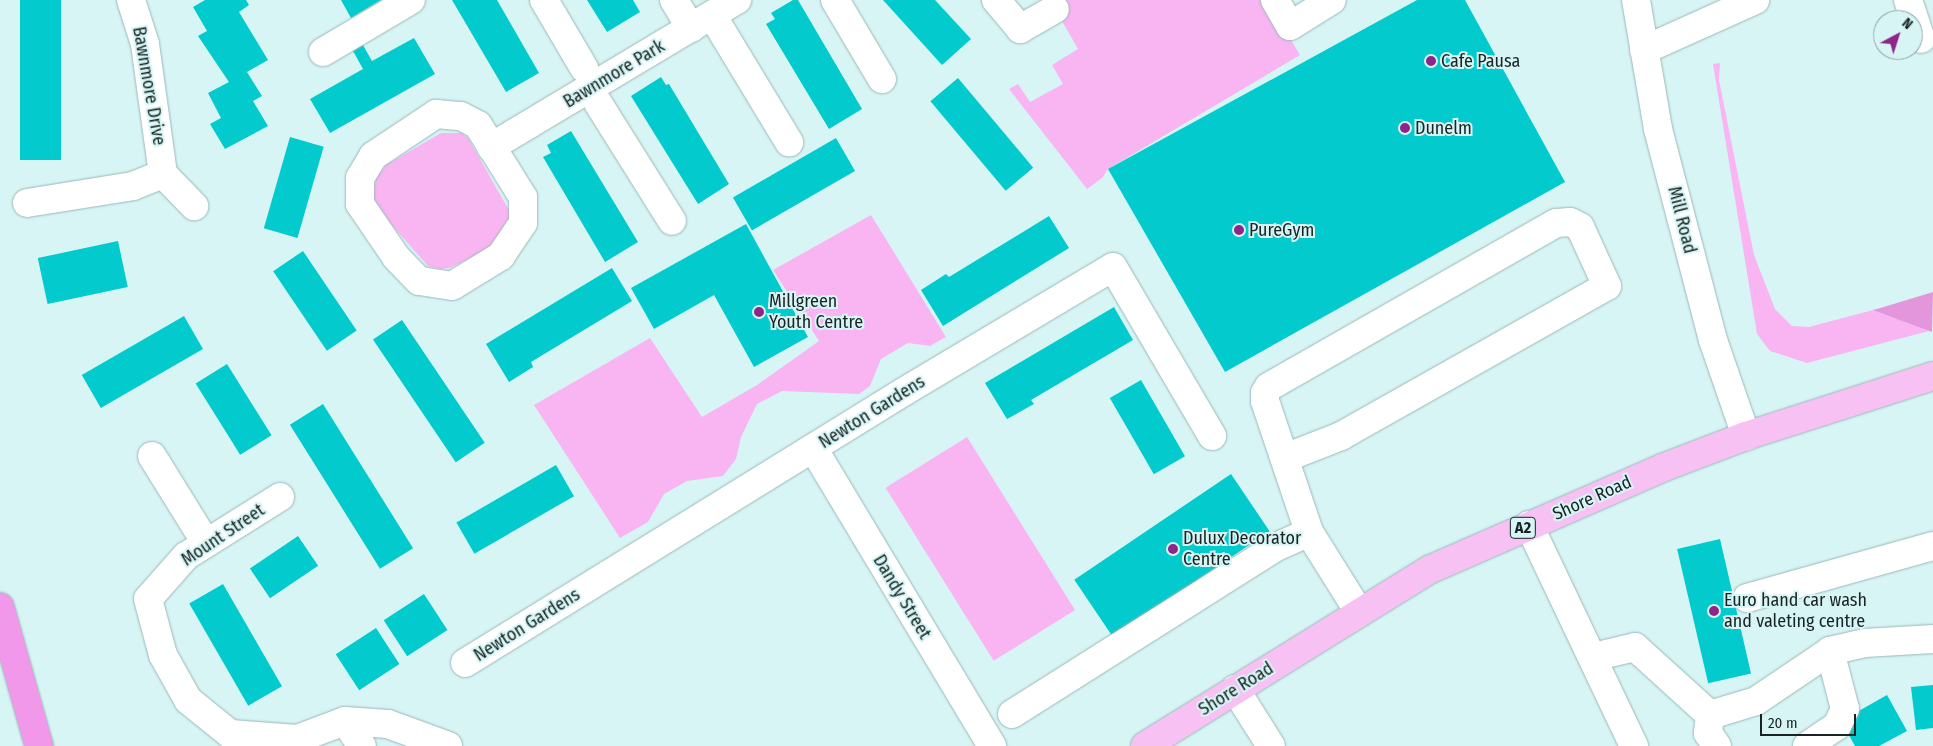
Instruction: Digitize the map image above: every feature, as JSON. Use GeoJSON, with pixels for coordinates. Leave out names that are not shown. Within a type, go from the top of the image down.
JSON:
{"type":"FeatureCollection","features":[{"type":"Feature","properties":{"kind":"highway"},"geometry":{"type":"LineString","coordinates":[[0,607],[39,746]]}},
{"type":"Feature","properties":{"kind":"main road","name":"Shore Road"},"geometry":{"type":"LineString","coordinates":[[1145,746],[1431,569],[1662,468],[1746,436],[1933,376]]}},
{"type":"Feature","properties":{"kind":"street","name":"Bawnmore Drive"},"geometry":{"type":"LineString","coordinates":[[131,0],[145,44],[163,174]]}},
{"type":"Feature","properties":{"kind":"street"},"geometry":{"type":"LineString","coordinates":[[323,52],[411,0]]}},
{"type":"Feature","properties":{"kind":"street"},"geometry":{"type":"LineString","coordinates":[[544,0],[584,68]]}},
{"type":"Feature","properties":{"kind":"street"},"geometry":{"type":"LineString","coordinates":[[674,0],[701,21],[789,142]]}},
{"type":"Feature","properties":{"kind":"street","name":"Bawnmore Park"},"geometry":{"type":"LineString","coordinates":[[491,147],[737,0]]}},
{"type":"Feature","properties":{"kind":"street"},"geometry":{"type":"LineString","coordinates":[[836,0],[882,79]]}},
{"type":"Feature","properties":{"kind":"street"},"geometry":{"type":"LineString","coordinates":[[996,0],[1020,29],[1055,9]]}},
{"type":"Feature","properties":{"kind":"street"},"geometry":{"type":"LineString","coordinates":[[1275,0],[1290,26],[1332,0]]}},
{"type":"Feature","properties":{"kind":"street","name":"Mill Road"},"geometry":{"type":"LineString","coordinates":[[1636,0],[1658,129],[1713,340],[1746,436]]}},
{"type":"Feature","properties":{"kind":"street"},"geometry":{"type":"LineString","coordinates":[[1644,50],[1755,0]]}},
{"type":"Feature","properties":{"kind":"street"},"geometry":{"type":"LineString","coordinates":[[598,103],[672,221]]}},
{"type":"Feature","properties":{"kind":"street"},"geometry":{"type":"LineString","coordinates":[[436,114],[461,116],[478,125],[491,147],[523,197],[523,223],[501,256],[452,286],[419,281],[396,258],[360,204],[360,178],[373,156],[436,114]]}},
{"type":"Feature","properties":{"kind":"street"},"geometry":{"type":"LineString","coordinates":[[27,203],[133,186],[163,174],[194,206]]}},
{"type":"Feature","properties":{"kind":"street"},"geometry":{"type":"LineString","coordinates":[[1285,458],[1341,436],[1607,286],[1580,227],[1570,222],[1556,223],[1269,387],[1265,401],[1309,532],[1359,612]]}},
{"type":"Feature","properties":{"kind":"street","name":"Newton Gardens"},"geometry":{"type":"LineString","coordinates":[[465,664],[813,448],[1113,267],[1212,436]]}},
{"type":"Feature","properties":{"kind":"street","name":"Dandy Street"},"geometry":{"type":"LineString","coordinates":[[813,448],[992,746]]}},
{"type":"Feature","properties":{"kind":"street"},"geometry":{"type":"LineString","coordinates":[[152,456],[206,543]]}},
{"type":"Feature","properties":{"kind":"street","name":"Mount Street"},"geometry":{"type":"LineString","coordinates":[[280,497],[186,556],[148,599],[163,655],[188,700],[230,734],[298,742],[345,721],[388,724],[448,746]]}},
{"type":"Feature","properties":{"kind":"street"},"geometry":{"type":"LineString","coordinates":[[1529,525],[1634,746]]}},
{"type":"Feature","properties":{"kind":"street"},"geometry":{"type":"LineString","coordinates":[[1012,714],[1260,556],[1309,532]]}},
{"type":"Feature","properties":{"kind":"street"},"geometry":{"type":"LineString","coordinates":[[1747,598],[1933,546]]}},
{"type":"Feature","properties":{"kind":"street"},"geometry":{"type":"LineString","coordinates":[[1710,715],[1756,701],[1830,651],[1865,643],[1933,639]]}},
{"type":"Feature","properties":{"kind":"street"},"geometry":{"type":"LineString","coordinates":[[1593,657],[1635,647],[1710,715]]}},
{"type":"Feature","properties":{"kind":"street"},"geometry":{"type":"LineString","coordinates":[[1807,746],[1837,726],[1845,709],[1830,651]]}},
{"type":"Feature","properties":{"kind":"street"},"geometry":{"type":"LineString","coordinates":[[1235,689],[1271,746]]}},
{"type":"Feature","properties":{"kind":"street"},"geometry":{"type":"LineString","coordinates":[[1710,715],[1708,734],[1717,746]]}},
{"type":"Feature","properties":{"kind":"street"},"geometry":{"type":"LineString","coordinates":[[345,721],[362,746]]}},
{"type":"Feature","properties":{"kind":"shaded area"},"geometry":{"type":"Polygon","coordinates":[[[1050,0],[1267,0],[1300,55],[1108,169],[1102,178],[1087,189],[1009,89],[1018,84],[1030,102],[1063,84],[1052,65],[1078,49],[1050,0]]]}},
{"type":"Feature","properties":{"kind":"shaded area"},"geometry":{"type":"Polygon","coordinates":[[[1720,63],[1719,80],[1754,255],[1775,309],[1792,326],[1809,327],[1877,309],[1929,331],[1807,363],[1770,351],[1757,334],[1713,64],[1720,63]]]}},
{"type":"Feature","properties":{"kind":"shaded area"},"geometry":{"type":"Polygon","coordinates":[[[441,133],[461,133],[468,138],[510,212],[506,234],[500,243],[450,268],[440,269],[428,266],[376,207],[371,197],[377,176],[386,165],[441,133]]]}},
{"type":"Feature","properties":{"kind":"shaded area"},"geometry":{"type":"Polygon","coordinates":[[[871,215],[946,337],[930,346],[908,343],[881,359],[870,386],[859,394],[782,391],[757,404],[741,437],[736,459],[723,476],[687,481],[664,494],[648,522],[620,538],[534,405],[650,338],[702,417],[757,385],[819,341],[773,270],[871,215]]]}},
{"type":"Feature","properties":{"kind":"shaded area"},"geometry":{"type":"Polygon","coordinates":[[[1933,292],[1932,332],[1873,310],[1877,309],[1933,292]]]}},
{"type":"Feature","properties":{"kind":"shaded area"},"geometry":{"type":"Polygon","coordinates":[[[967,437],[1075,610],[994,661],[886,488],[967,437]]]}},
{"type":"Feature","properties":{"kind":"building"},"geometry":{"type":"Polygon","coordinates":[[[20,0],[61,0],[61,160],[20,160],[20,0]]]}},
{"type":"Feature","properties":{"kind":"building"},"geometry":{"type":"Polygon","coordinates":[[[205,0],[246,0],[249,5],[239,12],[268,60],[247,72],[262,96],[253,101],[268,126],[225,149],[210,124],[221,118],[208,93],[229,82],[198,36],[207,31],[193,7],[205,0]]]}},
{"type":"Feature","properties":{"kind":"building"},"geometry":{"type":"Polygon","coordinates":[[[341,0],[381,0],[351,18],[341,0]]]}},
{"type":"Feature","properties":{"kind":"building"},"geometry":{"type":"Polygon","coordinates":[[[452,0],[497,0],[539,73],[506,92],[452,0]]]}},
{"type":"Feature","properties":{"kind":"building"},"geometry":{"type":"Polygon","coordinates":[[[587,0],[633,0],[640,12],[607,32],[587,0]]]}},
{"type":"Feature","properties":{"kind":"building"},"geometry":{"type":"Polygon","coordinates":[[[793,0],[798,0],[862,109],[829,129],[766,24],[775,19],[771,13],[793,0]]]}},
{"type":"Feature","properties":{"kind":"building"},"geometry":{"type":"Polygon","coordinates":[[[883,0],[935,0],[971,39],[942,65],[883,0]]]}},
{"type":"Feature","properties":{"kind":"building"},"geometry":{"type":"Polygon","coordinates":[[[1417,0],[1465,0],[1565,182],[1225,372],[1108,169],[1417,0]]]}},
{"type":"Feature","properties":{"kind":"building"},"geometry":{"type":"Polygon","coordinates":[[[414,38],[435,74],[330,133],[310,99],[363,69],[353,51],[363,45],[372,61],[414,38]]]}},
{"type":"Feature","properties":{"kind":"building"},"geometry":{"type":"Polygon","coordinates":[[[661,77],[666,85],[669,84],[729,184],[698,204],[631,96],[661,77]]]}},
{"type":"Feature","properties":{"kind":"building"},"geometry":{"type":"Polygon","coordinates":[[[958,78],[1033,168],[1006,191],[930,101],[958,78]]]}},
{"type":"Feature","properties":{"kind":"building"},"geometry":{"type":"Polygon","coordinates":[[[571,131],[638,242],[605,262],[543,157],[551,153],[547,145],[571,131]]]}},
{"type":"Feature","properties":{"kind":"building"},"geometry":{"type":"Polygon","coordinates":[[[290,137],[324,147],[297,238],[264,228],[290,137]]]}},
{"type":"Feature","properties":{"kind":"building"},"geometry":{"type":"Polygon","coordinates":[[[836,138],[855,171],[752,230],[733,198],[836,138]]]}},
{"type":"Feature","properties":{"kind":"building"},"geometry":{"type":"Polygon","coordinates":[[[1049,216],[1069,248],[943,326],[921,290],[946,274],[949,277],[1049,216]]]}},
{"type":"Feature","properties":{"kind":"building","name":"Millgreen Youth Centre"},"geometry":{"type":"Polygon","coordinates":[[[746,224],[808,337],[754,367],[714,295],[654,329],[631,288],[746,224]]]}},
{"type":"Feature","properties":{"kind":"building"},"geometry":{"type":"Polygon","coordinates":[[[118,241],[128,287],[48,304],[38,258],[118,241]]]}},
{"type":"Feature","properties":{"kind":"building"},"geometry":{"type":"Polygon","coordinates":[[[303,251],[357,331],[327,351],[273,271],[303,251]]]}},
{"type":"Feature","properties":{"kind":"building"},"geometry":{"type":"Polygon","coordinates":[[[612,268],[632,301],[531,362],[533,367],[509,382],[486,344],[612,268]]]}},
{"type":"Feature","properties":{"kind":"building"},"geometry":{"type":"Polygon","coordinates":[[[1114,307],[1133,340],[1031,400],[1034,404],[1007,419],[985,383],[1114,307]]]}},
{"type":"Feature","properties":{"kind":"building"},"geometry":{"type":"Polygon","coordinates":[[[184,316],[203,349],[101,408],[82,375],[184,316]]]}},
{"type":"Feature","properties":{"kind":"building"},"geometry":{"type":"Polygon","coordinates":[[[402,320],[485,443],[456,462],[373,340],[402,320]]]}},
{"type":"Feature","properties":{"kind":"building"},"geometry":{"type":"Polygon","coordinates":[[[227,364],[272,435],[240,455],[196,384],[227,364]]]}},
{"type":"Feature","properties":{"kind":"building"},"geometry":{"type":"Polygon","coordinates":[[[1141,380],[1185,456],[1154,474],[1110,398],[1141,380]]]}},
{"type":"Feature","properties":{"kind":"building"},"geometry":{"type":"Polygon","coordinates":[[[323,404],[413,548],[380,569],[290,425],[323,404]]]}},
{"type":"Feature","properties":{"kind":"building"},"geometry":{"type":"Polygon","coordinates":[[[556,465],[574,496],[474,554],[456,522],[556,465]]]}},
{"type":"Feature","properties":{"kind":"building","name":"Dulux Decorator Centre"},"geometry":{"type":"Polygon","coordinates":[[[1231,474],[1270,531],[1113,637],[1074,580],[1231,474]]]}},
{"type":"Feature","properties":{"kind":"building"},"geometry":{"type":"Polygon","coordinates":[[[298,536],[318,566],[270,598],[250,568],[298,536]]]}},
{"type":"Feature","properties":{"kind":"building","name":"Euro hand car wash and valeting centre"},"geometry":{"type":"Polygon","coordinates":[[[1720,539],[1751,673],[1708,683],[1677,549],[1720,539]]]}},
{"type":"Feature","properties":{"kind":"building"},"geometry":{"type":"Polygon","coordinates":[[[223,584],[282,686],[248,706],[189,604],[223,584]]]}},
{"type":"Feature","properties":{"kind":"building"},"geometry":{"type":"Polygon","coordinates":[[[424,594],[447,630],[407,656],[384,620],[424,594]]]}},
{"type":"Feature","properties":{"kind":"building"},"geometry":{"type":"Polygon","coordinates":[[[376,628],[399,664],[359,690],[336,654],[376,628]]]}},
{"type":"Feature","properties":{"kind":"building"},"geometry":{"type":"Polygon","coordinates":[[[1933,685],[1933,728],[1916,730],[1911,687],[1933,685]]]}},
{"type":"Feature","properties":{"kind":"building"},"geometry":{"type":"Polygon","coordinates":[[[1887,695],[1907,731],[1879,746],[1855,746],[1841,721],[1887,695]]]}},
{"type":"Feature","properties":{"kind":"place","name":"Cafe Pausa"},"geometry":{"type":"Point","coordinates":[1431,61]}},
{"type":"Feature","properties":{"kind":"place","name":"Dunelm"},"geometry":{"type":"Point","coordinates":[1405,128]}},
{"type":"Feature","properties":{"kind":"place","name":"PureGym"},"geometry":{"type":"Point","coordinates":[1239,230]}},
{"type":"Feature","properties":{"kind":"place","name":"Millgreen Youth Centre"},"geometry":{"type":"Point","coordinates":[759,312]}},
{"type":"Feature","properties":{"kind":"place","name":"Dulux Decorator Centre"},"geometry":{"type":"Point","coordinates":[1173,549]}},
{"type":"Feature","properties":{"kind":"place","name":"Euro hand car wash and valeting centre"},"geometry":{"type":"Point","coordinates":[1714,611]}}]}
